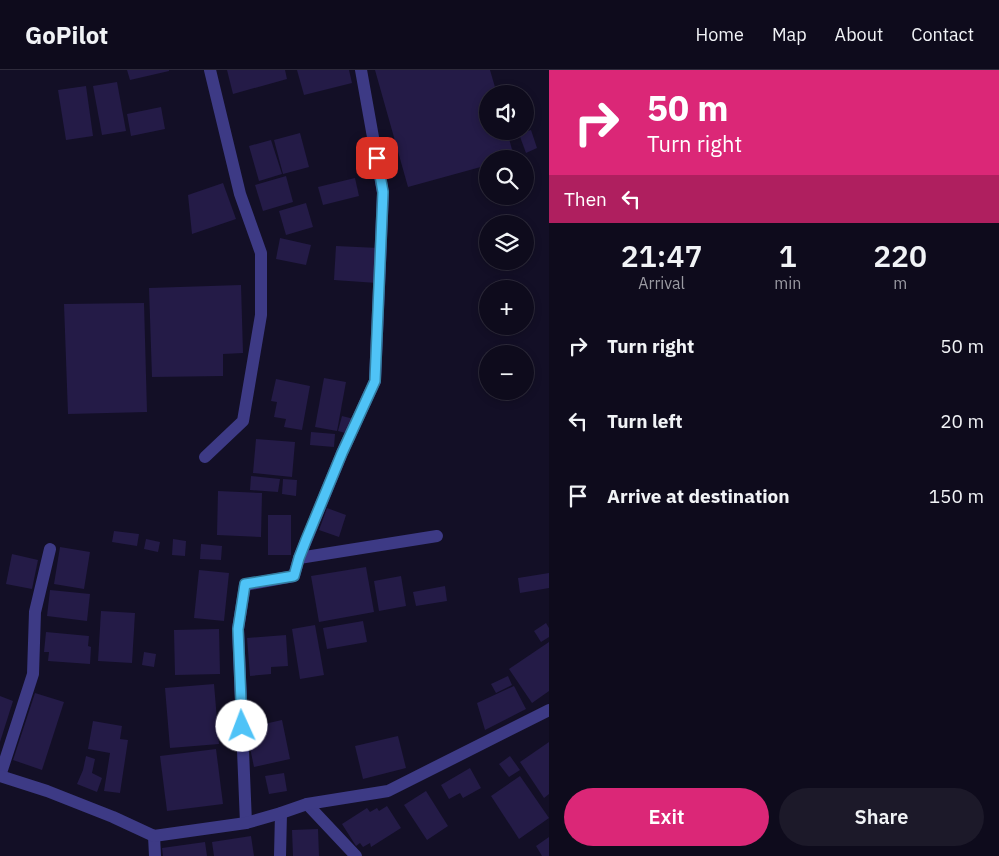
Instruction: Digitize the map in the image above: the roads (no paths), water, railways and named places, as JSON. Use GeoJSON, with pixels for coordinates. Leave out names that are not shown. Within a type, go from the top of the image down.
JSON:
{"type":"FeatureCollection","features":[{"type":"Feature","properties":{"kind":"street"},"geometry":{"type":"LineString","coordinates":[[205,457],[243,421],[261,315],[261,253],[240,194],[210,70]]}},
{"type":"Feature","properties":{"kind":"street"},"geometry":{"type":"LineString","coordinates":[[246,823],[238,629],[245,584],[294,576],[299,558],[342,453],[375,381],[383,192],[361,70]]}},
{"type":"Feature","properties":{"kind":"street"},"geometry":{"type":"LineString","coordinates":[[299,558],[437,536]]}},
{"type":"Feature","properties":{"kind":"street"},"geometry":{"type":"LineString","coordinates":[[50,549],[35,612],[33,674],[0,776],[46,790],[154,836],[246,823],[307,804],[388,791],[549,710]]}},
{"type":"Feature","properties":{"kind":"street"},"geometry":{"type":"LineString","coordinates":[[307,804],[356,856]]}},
{"type":"Feature","properties":{"kind":"street"},"geometry":{"type":"LineString","coordinates":[[280,813],[280,856]]}},
{"type":"Feature","properties":{"kind":"street"},"geometry":{"type":"LineString","coordinates":[[154,836],[154,856]]}}]}
